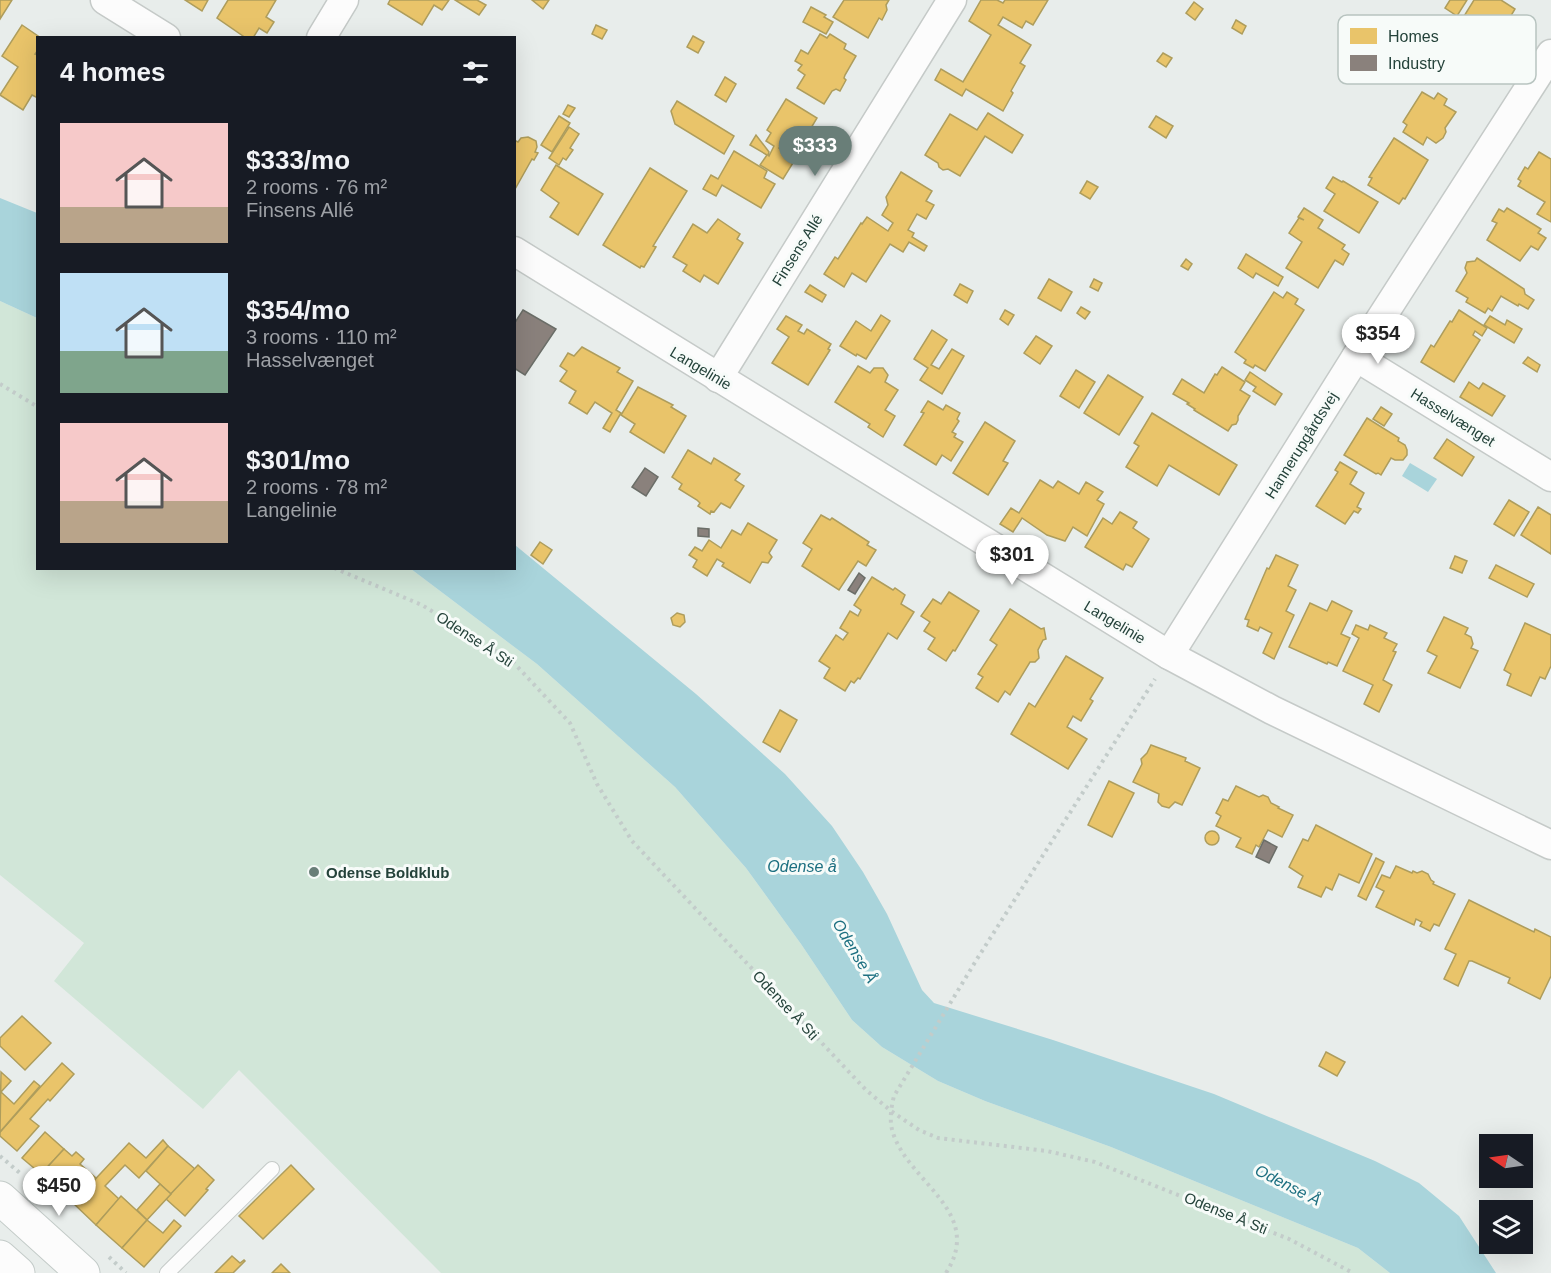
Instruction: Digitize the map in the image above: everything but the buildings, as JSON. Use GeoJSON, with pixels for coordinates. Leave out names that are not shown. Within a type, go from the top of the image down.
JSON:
{"type":"FeatureCollection","features":[{"type":"Feature","properties":{"kind":"street"},"geometry":{"type":"LineString","coordinates":[[105,0],[163,36]]}},
{"type":"Feature","properties":{"kind":"street"},"geometry":{"type":"LineString","coordinates":[[322,36],[344,0]]}},
{"type":"Feature","properties":{"kind":"street","name":"Finsens Allé"},"geometry":{"type":"LineString","coordinates":[[718,378],[952,0]]}},
{"type":"Feature","properties":{"kind":"street","name":"Hannerupgårdsvej"},"geometry":{"type":"LineString","coordinates":[[1536,77],[1551,54]]}},
{"type":"Feature","properties":{"kind":"street","name":"Hannerupgårdsvej"},"geometry":{"type":"LineString","coordinates":[[1169,655],[1356,357],[1532,84]]}},
{"type":"Feature","properties":{"kind":"street","name":"Langelinie"},"geometry":{"type":"LineString","coordinates":[[516,252],[1169,655],[1281,714],[1551,845]]}},
{"type":"Feature","properties":{"kind":"street","name":"Hasselvænget"},"geometry":{"type":"LineString","coordinates":[[1356,357],[1551,477]]}},
{"type":"Feature","properties":{"kind":"street"},"geometry":{"type":"LineString","coordinates":[[0,1198],[83,1273]]}},
{"type":"Feature","properties":{"kind":"street"},"geometry":{"type":"LineString","coordinates":[[0,1257],[18,1273]]}},
{"type":"Feature","properties":{"kind":"lane"},"geometry":{"type":"LineString","coordinates":[[167,1273],[272,1169]]}},
{"type":"Feature","properties":{"kind":"path"},"geometry":{"type":"LineString","coordinates":[[0,384],[36,406]]}},
{"type":"Feature","properties":{"kind":"path","name":"Odense Å Sti"},"geometry":{"type":"LineString","coordinates":[[339,570],[422,605],[512,661],[570,723],[597,784],[633,841],[866,1090],[891,1111],[919,1130],[938,1138],[1047,1151],[1095,1162],[1289,1239],[1353,1273]]}},
{"type":"Feature","properties":{"kind":"path"},"geometry":{"type":"LineString","coordinates":[[946,1273],[954,1261],[956,1241],[954,1222],[944,1200],[911,1166],[901,1151],[893,1132],[891,1111],[894,1096],[977,959],[1169,655]]}},
{"type":"Feature","properties":{"kind":"green space","name":"Odense Boldklub"},"geometry":{"type":"Polygon","coordinates":[[[0,301],[36,318],[36,570],[412,570],[537,664],[675,787],[746,868],[852,1020],[882,1047],[938,1081],[985,1101],[1111,1147],[1358,1248],[1390,1273],[441,1273],[239,1070],[203,1109],[54,981],[84,943],[0,875],[0,301]]]}},
{"type":"Feature","properties":{"kind":"water"},"geometry":{"type":"Polygon","coordinates":[[[0,198],[36,213],[36,318],[0,301],[0,198]]]}},
{"type":"Feature","properties":{"kind":"water"},"geometry":{"type":"Polygon","coordinates":[[[1410,463],[1437,479],[1428,492],[1402,476],[1410,463]]]}},
{"type":"Feature","properties":{"kind":"water","name":"Odense å"},"geometry":{"type":"Polygon","coordinates":[[[516,546],[696,694],[785,774],[832,826],[863,872],[887,914],[922,990],[934,1003],[1214,1094],[1375,1161],[1419,1183],[1459,1216],[1479,1247],[1479,1254],[1484,1254],[1496,1273],[1390,1273],[1358,1248],[1111,1147],[985,1101],[938,1081],[882,1047],[852,1020],[746,868],[675,787],[537,664],[412,570],[516,570],[516,546]]]}},
{"type":"Feature","properties":{"kind":"place","name":"Odense Boldklub"},"geometry":{"type":"Point","coordinates":[314,872]}},
{"type":"Feature","properties":{"kind":"water label","name":"Odense Å"},"geometry":{"type":"Point","coordinates":[855,951]}},
{"type":"Feature","properties":{"kind":"water label","name":"Odense Å"},"geometry":{"type":"Point","coordinates":[1288,1185]}}]}
